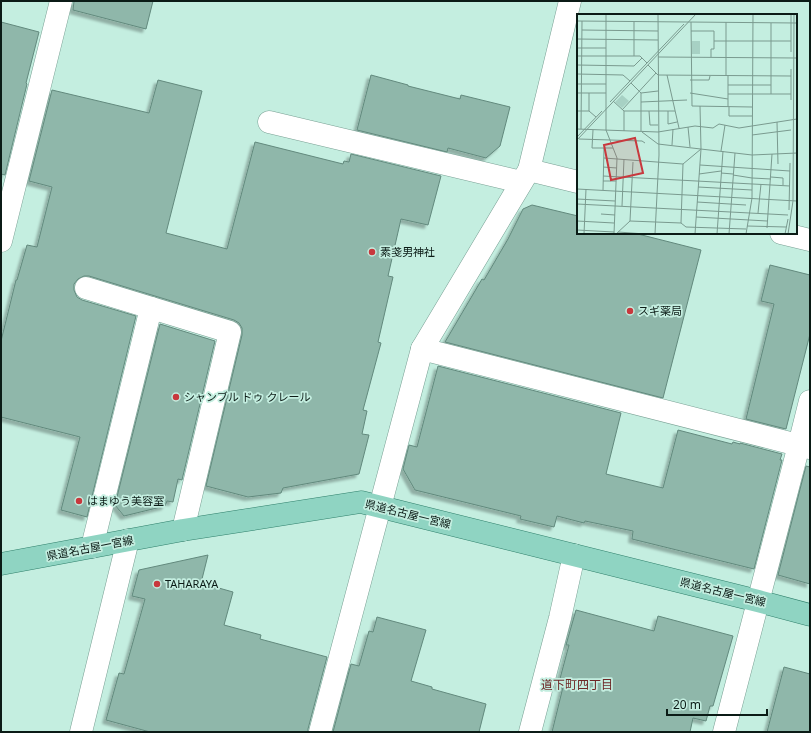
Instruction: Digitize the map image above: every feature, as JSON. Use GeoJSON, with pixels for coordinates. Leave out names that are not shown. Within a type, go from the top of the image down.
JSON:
{"type":"FeatureCollection","features":[{"type":"Feature","properties":{"kind":"main road","name":"県道名古屋一宮線"},"geometry":{"type":"LineString","coordinates":[[1,564],[183,530],[361,502],[810,615]]}},
{"type":"Feature","properties":{"kind":"street"},"geometry":{"type":"LineString","coordinates":[[1,241],[61,1]]}},
{"type":"Feature","properties":{"kind":"street"},"geometry":{"type":"LineString","coordinates":[[320,732],[422,349],[525,176],[570,1]]}},
{"type":"Feature","properties":{"kind":"street"},"geometry":{"type":"LineString","coordinates":[[269,122],[525,176],[577,182]]}},
{"type":"Feature","properties":{"kind":"street"},"geometry":{"type":"LineString","coordinates":[[785,234],[810,240]]}},
{"type":"Feature","properties":{"kind":"street"},"geometry":{"type":"LineString","coordinates":[[86,288],[230,332],[183,530]]}},
{"type":"Feature","properties":{"kind":"street"},"geometry":{"type":"LineString","coordinates":[[92,547],[151,308]]}},
{"type":"Feature","properties":{"kind":"street"},"geometry":{"type":"LineString","coordinates":[[422,349],[805,447]]}},
{"type":"Feature","properties":{"kind":"street"},"geometry":{"type":"LineString","coordinates":[[724,732],[758,601],[805,447],[810,401]]}},
{"type":"Feature","properties":{"kind":"street"},"geometry":{"type":"LineString","coordinates":[[81,732],[128,540]]}},
{"type":"Feature","properties":{"kind":"street"},"geometry":{"type":"LineString","coordinates":[[530,732],[560,618],[574,555]]}},
{"type":"Feature","properties":{"kind":"building"},"geometry":{"type":"Polygon","coordinates":[[[74,1],[153,1],[146,29],[73,10],[74,1]]]}},
{"type":"Feature","properties":{"kind":"building"},"geometry":{"type":"Polygon","coordinates":[[[1,22],[39,32],[5,175],[1,174],[1,22]]]}},
{"type":"Feature","properties":{"kind":"building"},"geometry":{"type":"Polygon","coordinates":[[[371,75],[460,99],[461,95],[510,107],[500,146],[486,158],[448,148],[447,152],[357,130],[371,75]]]}},
{"type":"Feature","properties":{"kind":"building"},"geometry":{"type":"Polygon","coordinates":[[[158,80],[202,91],[166,233],[227,249],[255,142],[343,164],[344,161],[349,162],[351,154],[441,176],[428,225],[401,219],[388,276],[393,277],[378,342],[381,343],[363,410],[367,411],[362,434],[369,435],[359,474],[283,488],[281,493],[248,497],[206,486],[242,335],[242,328],[239,323],[234,320],[89,276],[84,276],[78,279],[74,284],[74,290],[77,297],[82,300],[136,316],[87,517],[61,510],[80,437],[1,417],[1,341],[16,280],[27,245],[37,247],[52,187],[29,181],[52,90],[149,113],[158,80]]]}},
{"type":"Feature","properties":{"kind":"building"},"geometry":{"type":"Polygon","coordinates":[[[532,205],[577,216],[577,234],[638,234],[701,250],[663,398],[445,342],[482,279],[484,280],[508,239],[523,209],[532,205]]]}},
{"type":"Feature","properties":{"kind":"building"},"geometry":{"type":"Polygon","coordinates":[[[770,265],[810,275],[810,334],[786,429],[746,419],[774,304],[761,301],[770,265]]]}},
{"type":"Feature","properties":{"kind":"building"},"geometry":{"type":"Polygon","coordinates":[[[160,324],[215,341],[182,480],[178,479],[173,502],[167,501],[165,506],[124,516],[115,505],[160,324]]]}},
{"type":"Feature","properties":{"kind":"building"},"geometry":{"type":"Polygon","coordinates":[[[438,366],[621,413],[606,474],[663,488],[678,430],[732,444],[733,442],[740,443],[782,454],[780,460],[782,460],[754,569],[632,539],[633,531],[585,521],[584,523],[557,516],[554,527],[520,519],[521,516],[415,490],[403,469],[409,445],[417,447],[438,366]]]}},
{"type":"Feature","properties":{"kind":"building"},"geometry":{"type":"Polygon","coordinates":[[[806,466],[810,467],[810,584],[778,575],[806,466]]]}},
{"type":"Feature","properties":{"kind":"building"},"geometry":{"type":"Polygon","coordinates":[[[208,555],[201,583],[233,592],[224,625],[261,635],[260,639],[327,657],[308,732],[150,732],[106,720],[119,673],[124,674],[145,599],[132,596],[139,570],[208,555]]]}},
{"type":"Feature","properties":{"kind":"building"},"geometry":{"type":"Polygon","coordinates":[[[576,610],[654,631],[658,616],[733,636],[713,706],[710,706],[706,721],[693,718],[690,732],[552,732],[563,687],[558,686],[569,645],[566,645],[576,610]]]}},
{"type":"Feature","properties":{"kind":"building"},"geometry":{"type":"Polygon","coordinates":[[[377,617],[426,630],[411,681],[432,687],[432,689],[486,704],[479,732],[333,732],[351,664],[359,666],[369,631],[373,632],[377,617]]]}},
{"type":"Feature","properties":{"kind":"building"},"geometry":{"type":"Polygon","coordinates":[[[784,667],[810,674],[810,732],[767,732],[784,667]]]}},
{"type":"Feature","properties":{"kind":"place","name":"素戔男神社"},"geometry":{"type":"Point","coordinates":[372,252]}},
{"type":"Feature","properties":{"kind":"place","name":"スギ薬局"},"geometry":{"type":"Point","coordinates":[630,311]}},
{"type":"Feature","properties":{"kind":"place","name":"シャンブル ドゥ クレール"},"geometry":{"type":"Point","coordinates":[176,397]}},
{"type":"Feature","properties":{"kind":"place","name":"はまゆう美容室"},"geometry":{"type":"Point","coordinates":[79,501]}},
{"type":"Feature","properties":{"kind":"place","name":"TAHARAYA"},"geometry":{"type":"Point","coordinates":[157,584]}},
{"type":"Feature","properties":{"kind":"district","name":"道下町四丁目"},"geometry":{"type":"Point","coordinates":[577,685]}}]}
